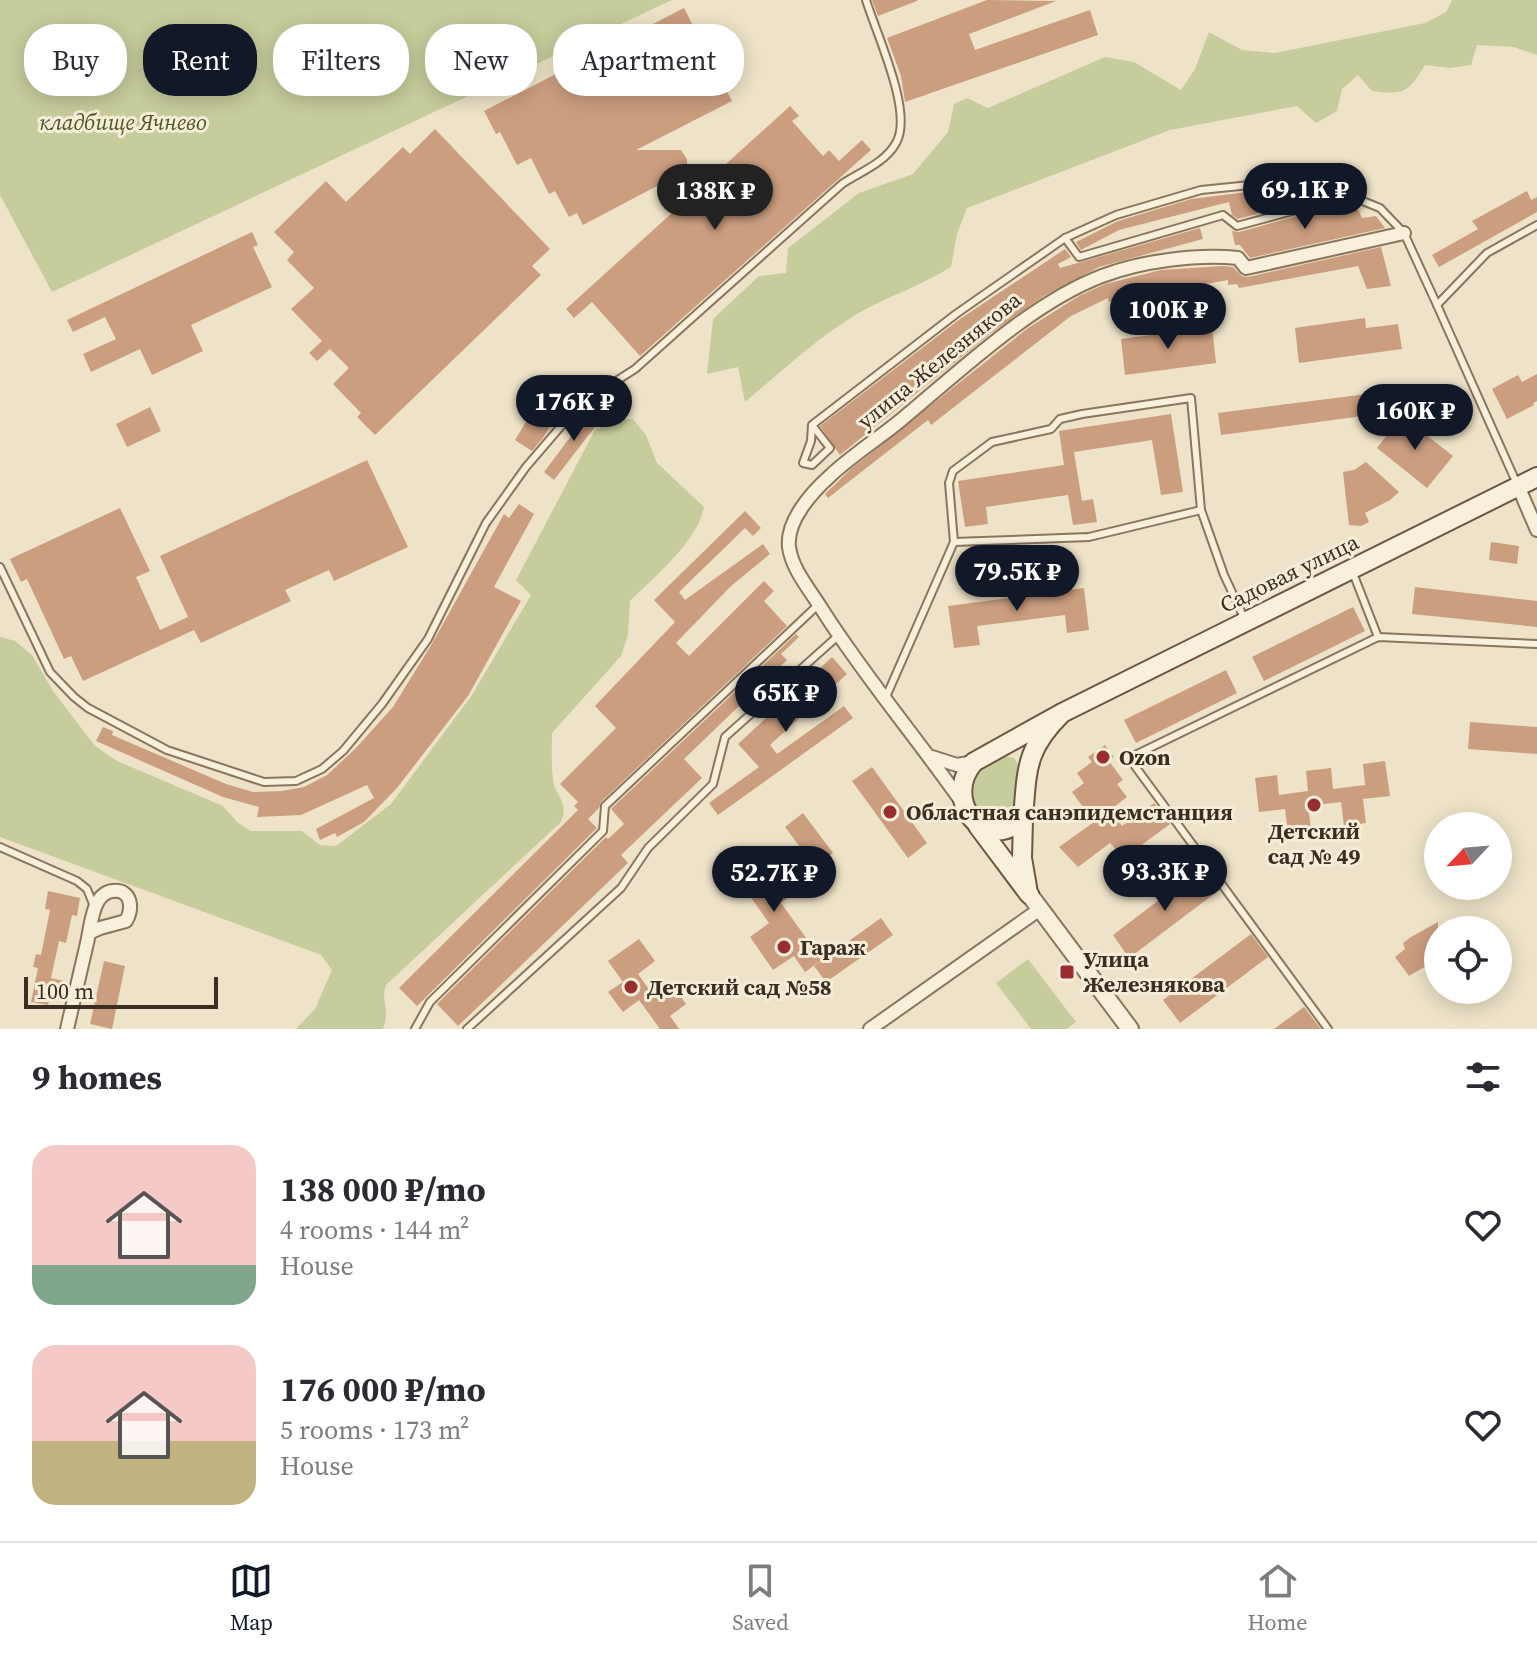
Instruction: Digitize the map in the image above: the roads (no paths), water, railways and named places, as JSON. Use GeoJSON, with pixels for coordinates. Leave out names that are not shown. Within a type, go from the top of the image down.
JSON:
{"type":"FeatureCollection","features":[{"type":"Feature","properties":{"kind":"main road","name":"Садовая улица"},"geometry":{"type":"LineString","coordinates":[[996,749],[1245,620],[1537,477]]}},
{"type":"Feature","properties":{"kind":"main road"},"geometry":{"type":"LineString","coordinates":[[1035,902],[1022,858],[1028,768],[1036,742],[1062,713]]}},
{"type":"Feature","properties":{"kind":"main road"},"geometry":{"type":"LineString","coordinates":[[1028,768],[1018,753],[996,749],[974,762],[963,774],[961,788],[964,805],[1035,902]]}},
{"type":"Feature","properties":{"kind":"main road"},"geometry":{"type":"LineString","coordinates":[[976,822],[989,830],[1001,832],[1012,829],[1023,819]]}},
{"type":"Feature","properties":{"kind":"street","name":"улица Железнякова"},"geometry":{"type":"LineString","coordinates":[[964,805],[839,635],[792,559],[789,534],[794,519],[830,476],[995,342],[1048,305],[1104,275],[1175,258],[1238,258],[1246,268],[1404,233]]}},
{"type":"Feature","properties":{"kind":"street"},"geometry":{"type":"LineString","coordinates":[[1518,486],[1537,530]]}},
{"type":"Feature","properties":{"kind":"street"},"geometry":{"type":"LineString","coordinates":[[929,755],[957,765],[974,762]]}},
{"type":"Feature","properties":{"kind":"street"},"geometry":{"type":"LineString","coordinates":[[67,1029],[89,933],[94,912],[105,893],[114,890],[124,893],[131,902],[132,912],[126,921],[89,933]]}},
{"type":"Feature","properties":{"kind":"street"},"geometry":{"type":"LineString","coordinates":[[870,1029],[1035,902],[1130,1029]]}},
{"type":"Feature","properties":{"kind":"lane"},"geometry":{"type":"LineString","coordinates":[[0,567],[50,672],[88,708],[167,750],[264,782],[296,781],[322,769],[343,751],[382,704],[428,639],[486,523],[526,467],[580,404],[635,369],[842,184],[868,169],[896,143],[902,115],[866,0]]}},
{"type":"Feature","properties":{"kind":"lane"},"geometry":{"type":"LineString","coordinates":[[812,425],[830,448],[812,465],[803,463],[811,441],[812,425],[956,314],[1065,238],[1116,215],[1201,190],[1308,179],[1380,208],[1404,233],[1518,486]]}},
{"type":"Feature","properties":{"kind":"lane"},"geometry":{"type":"LineString","coordinates":[[1065,238],[1079,257],[1223,215],[1237,226],[1348,196]]}},
{"type":"Feature","properties":{"kind":"lane"},"geometry":{"type":"LineString","coordinates":[[1437,305],[1487,253],[1537,225]]}},
{"type":"Feature","properties":{"kind":"lane"},"geometry":{"type":"LineString","coordinates":[[885,700],[954,542],[949,483],[953,471],[992,442],[1051,429],[1060,419],[1082,414],[1191,398],[1201,510],[1224,575],[1245,620]]}},
{"type":"Feature","properties":{"kind":"lane"},"geometry":{"type":"LineString","coordinates":[[954,542],[1089,537],[1201,510]]}},
{"type":"Feature","properties":{"kind":"lane"},"geometry":{"type":"LineString","coordinates":[[1352,569],[1378,637]]}},
{"type":"Feature","properties":{"kind":"lane"},"geometry":{"type":"LineString","coordinates":[[415,1029],[430,1002],[603,831],[605,806],[819,604]]}},
{"type":"Feature","properties":{"kind":"lane"},"geometry":{"type":"LineString","coordinates":[[467,1029],[621,888],[648,848],[713,784],[725,737],[839,635]]}},
{"type":"Feature","properties":{"kind":"lane"},"geometry":{"type":"LineString","coordinates":[[1328,1029],[1129,758],[1378,637],[1537,644]]}},
{"type":"Feature","properties":{"kind":"lane"},"geometry":{"type":"LineString","coordinates":[[0,847],[77,881],[93,899],[94,912]]}},
{"type":"Feature","properties":{"kind":"place","name":"Ozon"},"geometry":{"type":"Point","coordinates":[1103,757]}},
{"type":"Feature","properties":{"kind":"place","name":"Детский сад № 49"},"geometry":{"type":"Point","coordinates":[1314,805]}},
{"type":"Feature","properties":{"kind":"place","name":"Областная санэпидемстанция"},"geometry":{"type":"Point","coordinates":[890,812]}},
{"type":"Feature","properties":{"kind":"place","name":"Гараж"},"geometry":{"type":"Point","coordinates":[784,947]}},
{"type":"Feature","properties":{"kind":"place","name":"Улица Железнякова"},"geometry":{"type":"Point","coordinates":[1067,972]}},
{"type":"Feature","properties":{"kind":"place","name":"Детский сад №58"},"geometry":{"type":"Point","coordinates":[631,987]}},
{"type":"Feature","properties":{"kind":"park label","name":"кладбище Ячнево"},"geometry":{"type":"Point","coordinates":[123,122]}}]}
